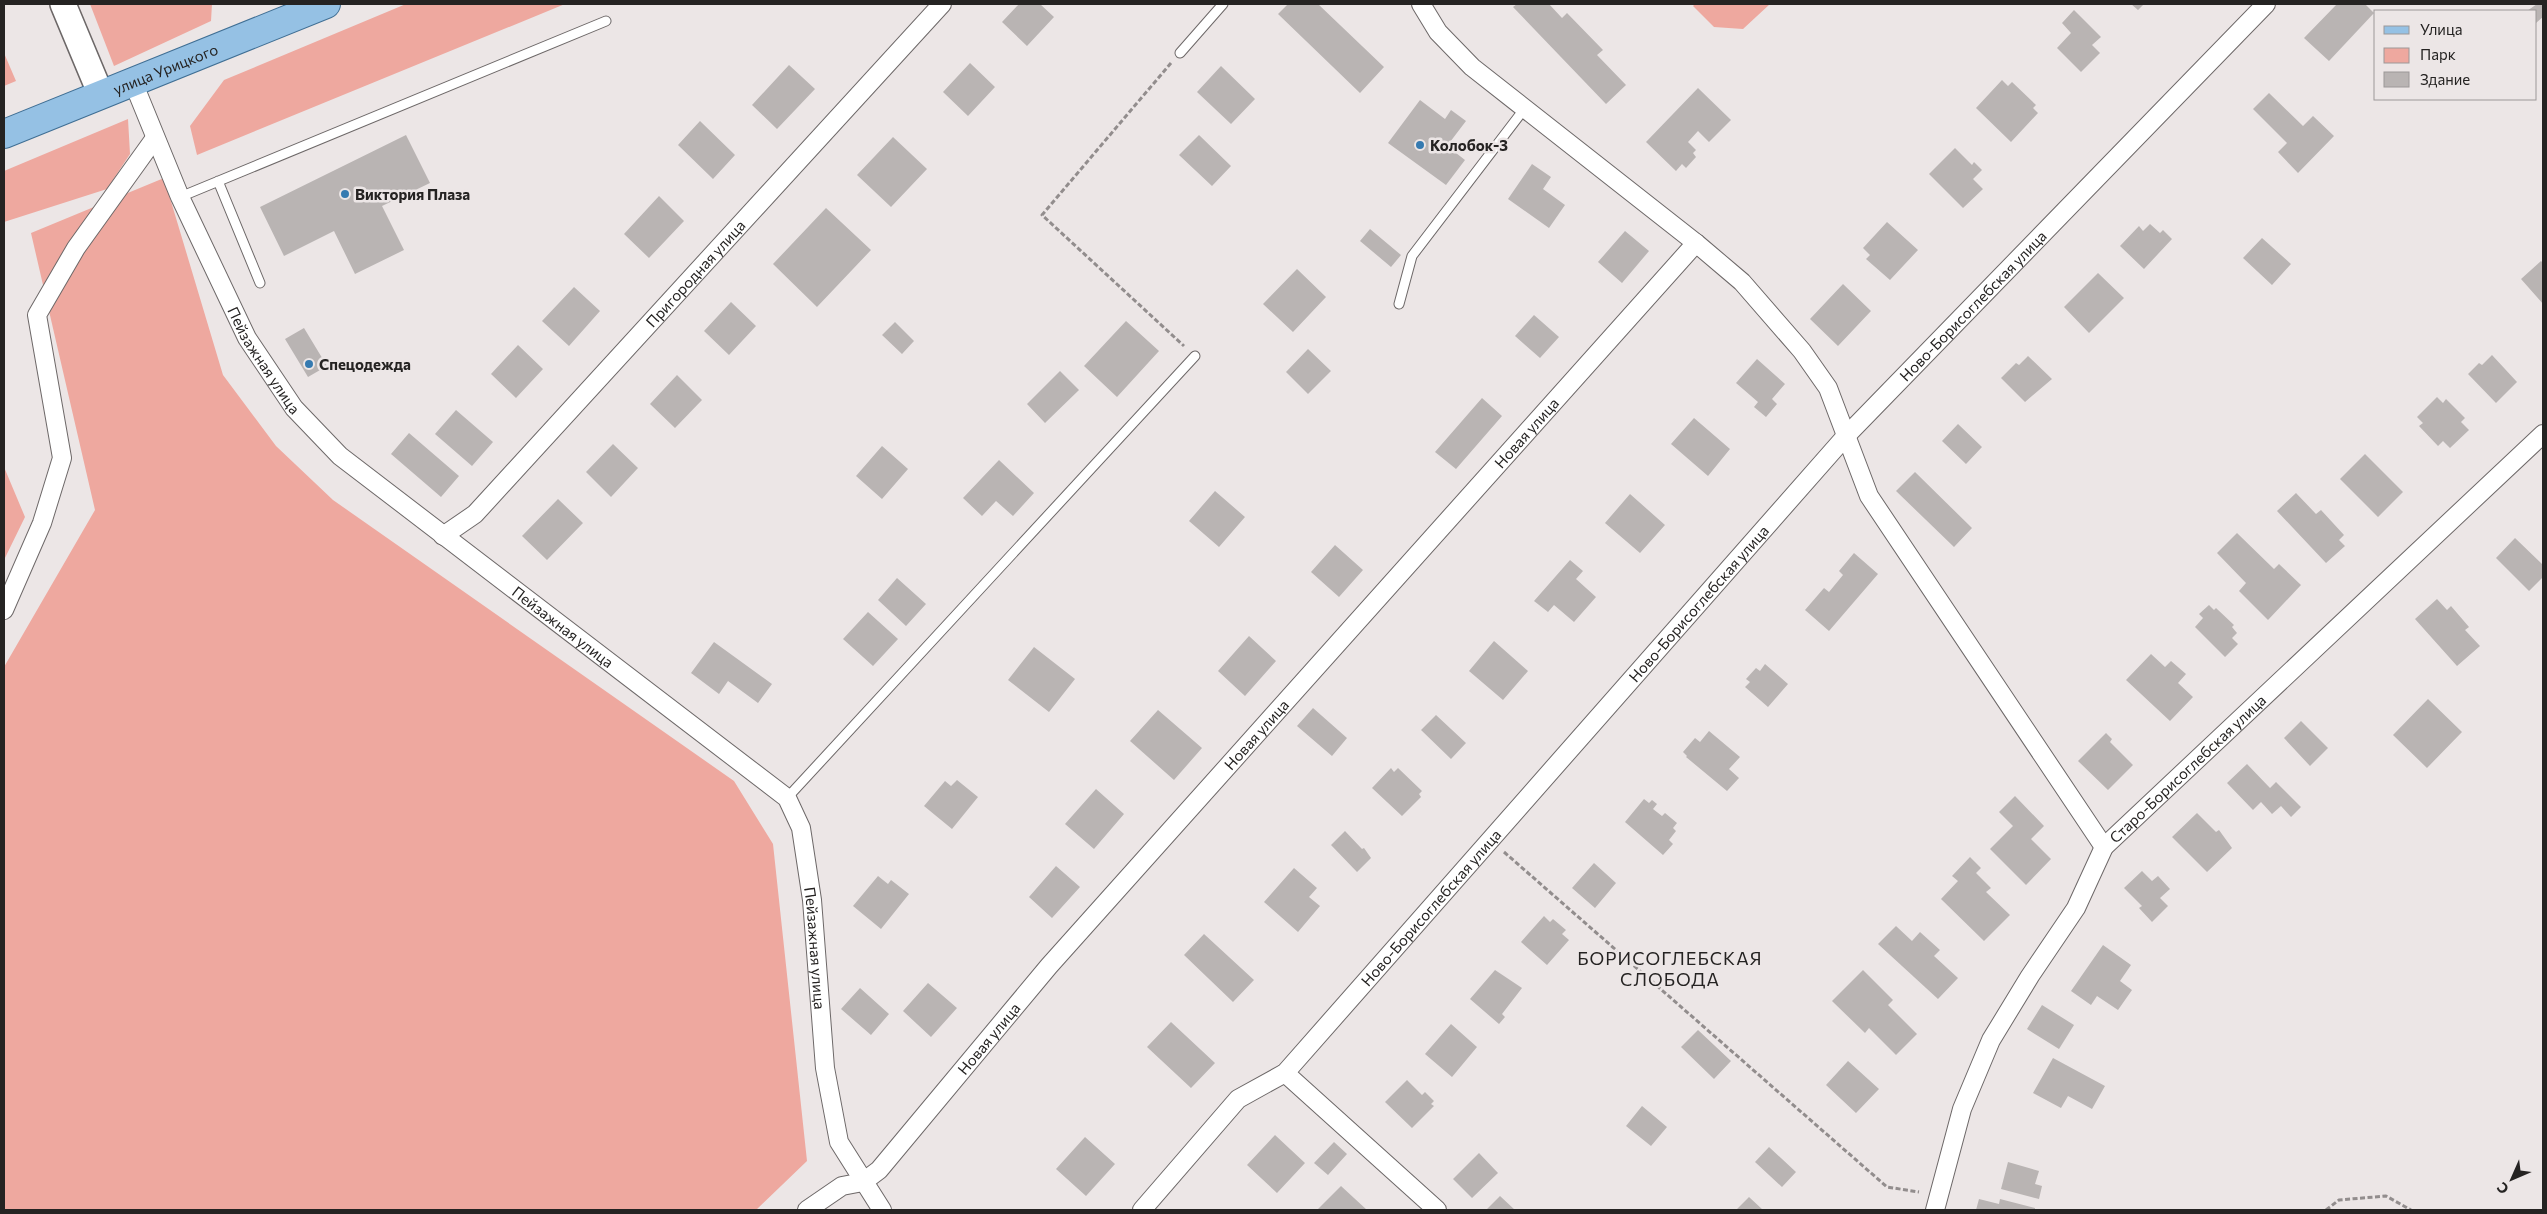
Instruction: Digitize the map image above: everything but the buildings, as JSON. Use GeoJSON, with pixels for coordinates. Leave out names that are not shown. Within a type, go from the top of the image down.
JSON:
{"type":"FeatureCollection","features":[{"type":"Feature","properties":{"kind":"main road"},"geometry":{"type":"LineString","coordinates":[[63,4],[101,95]]}},
{"type":"Feature","properties":{"kind":"main road","name":"улица Урицкого"},"geometry":{"type":"LineString","coordinates":[[4,134],[326,4]]}},
{"type":"Feature","properties":{"kind":"street","name":"Пригородная улица"},"geometry":{"type":"LineString","coordinates":[[443,536],[474,514],[942,4]]}},
{"type":"Feature","properties":{"kind":"street"},"geometry":{"type":"LineString","coordinates":[[1421,4],[1438,32],[1472,67],[1696,243],[1742,282],[1802,350],[1828,388],[1869,496],[2104,848]]}},
{"type":"Feature","properties":{"kind":"street","name":"Ново-Борисоглебская улица"},"geometry":{"type":"LineString","coordinates":[[1142,1210],[1238,1099],[1285,1073],[1845,436],[2266,4]]}},
{"type":"Feature","properties":{"kind":"street","name":"Пейзажная улица"},"geometry":{"type":"LineString","coordinates":[[133,82],[180,197],[247,338],[294,408],[340,456],[787,798],[801,828],[812,900],[824,1068],[839,1142],[862,1182],[882,1210]]}},
{"type":"Feature","properties":{"kind":"street"},"geometry":{"type":"LineString","coordinates":[[4,610],[42,523],[62,458],[37,315],[76,248],[155,138]]}},
{"type":"Feature","properties":{"kind":"street","name":"Новая улица"},"geometry":{"type":"LineString","coordinates":[[807,1210],[842,1186],[862,1182],[878,1170],[1049,966],[1696,243]]}},
{"type":"Feature","properties":{"kind":"street","name":"Старо-Борисоглебская улица"},"geometry":{"type":"LineString","coordinates":[[1936,1203],[1962,1110],[1991,1040],[2030,976],[2076,908],[2104,848],[2543,434]]}},
{"type":"Feature","properties":{"kind":"street"},"geometry":{"type":"LineString","coordinates":[[1285,1073],[1437,1210]]}},
{"type":"Feature","properties":{"kind":"lane"},"geometry":{"type":"LineString","coordinates":[[1180,53],[1223,4]]}},
{"type":"Feature","properties":{"kind":"lane"},"geometry":{"type":"LineString","coordinates":[[180,197],[606,21]]}},
{"type":"Feature","properties":{"kind":"lane"},"geometry":{"type":"LineString","coordinates":[[1399,304],[1412,256],[1524,108]]}},
{"type":"Feature","properties":{"kind":"lane"},"geometry":{"type":"LineString","coordinates":[[218,181],[260,283]]}},
{"type":"Feature","properties":{"kind":"lane"},"geometry":{"type":"LineString","coordinates":[[787,798],[1195,356]]}},
{"type":"Feature","properties":{"kind":"path"},"geometry":{"type":"LineString","coordinates":[[1180,53],[1042,215],[1195,356]]}},
{"type":"Feature","properties":{"kind":"path"},"geometry":{"type":"LineString","coordinates":[[1490,840],[1887,1187],[1936,1203]]}},
{"type":"Feature","properties":{"kind":"path"},"geometry":{"type":"LineString","coordinates":[[2326,1210],[2339,1200],[2386,1196],[2412,1210]]}},
{"type":"Feature","properties":{"kind":"green space"},"geometry":{"type":"Polygon","coordinates":[[[90,4],[212,4],[211,21],[114,66],[90,4]]]}},
{"type":"Feature","properties":{"kind":"green space"},"geometry":{"type":"Polygon","coordinates":[[[406,4],[565,4],[197,155],[190,126],[224,80],[406,4]]]}},
{"type":"Feature","properties":{"kind":"green space"},"geometry":{"type":"Polygon","coordinates":[[[1695,4],[1770,4],[1743,29],[1714,27],[1693,6],[1695,4]]]}},
{"type":"Feature","properties":{"kind":"green space"},"geometry":{"type":"Polygon","coordinates":[[[4,53],[16,81],[4,86],[4,53]]]}},
{"type":"Feature","properties":{"kind":"green space"},"geometry":{"type":"Polygon","coordinates":[[[128,119],[130,154],[107,189],[4,222],[4,171],[128,119]]]}},
{"type":"Feature","properties":{"kind":"green space"},"geometry":{"type":"Polygon","coordinates":[[[164,178],[223,375],[276,446],[333,500],[734,781],[773,844],[807,1161],[756,1210],[4,1210],[4,667],[95,510],[31,233],[164,178]]]}},
{"type":"Feature","properties":{"kind":"green space"},"geometry":{"type":"Polygon","coordinates":[[[4,467],[25,517],[4,560],[4,467]]]}},
{"type":"Feature","properties":{"kind":"place","name":"Колобок-3"},"geometry":{"type":"Point","coordinates":[1420,145]}},
{"type":"Feature","properties":{"kind":"place","name":"Виктория Плаза"},"geometry":{"type":"Point","coordinates":[345,194]}},
{"type":"Feature","properties":{"kind":"place","name":"Спецодежда"},"geometry":{"type":"Point","coordinates":[309,364]}},
{"type":"Feature","properties":{"kind":"district","name":"БОРИСОГЛЕБСКАЯ СЛОБОДА"},"geometry":{"type":"Point","coordinates":[1670,968]}}]}
